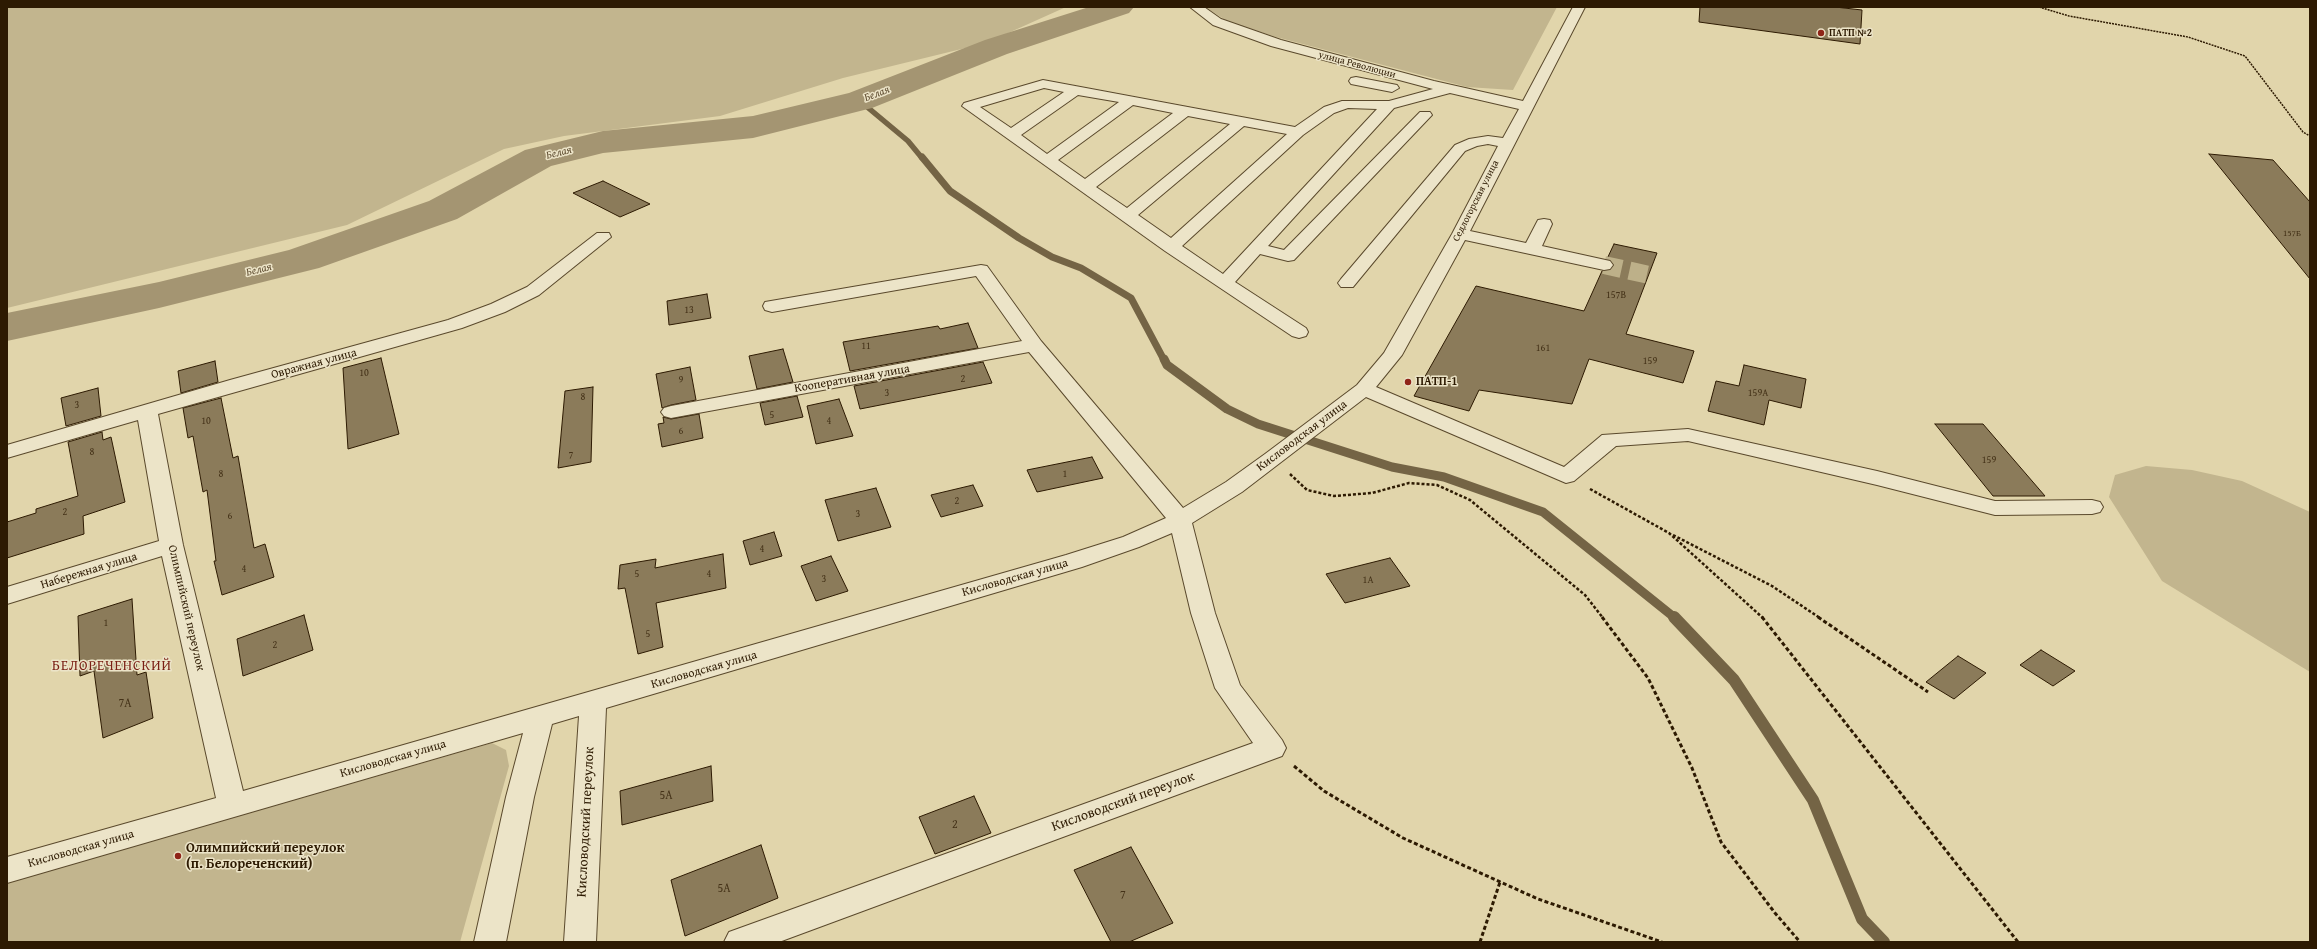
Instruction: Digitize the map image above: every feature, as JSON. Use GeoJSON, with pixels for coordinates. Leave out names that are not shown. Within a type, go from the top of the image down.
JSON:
{"type":"FeatureCollection","features":[{"type":"Feature","properties":{"kind":"street","name":"улица Революции"},"geometry":{"type":"LineString","coordinates":[[1196,7],[1217,22],[1276,43],[1452,89],[1525,106]]}},
{"type":"Feature","properties":{"kind":"street","name":"Седлогорская улица"},"geometry":{"type":"LineString","coordinates":[[1364,389],[1392,355],[1460,234],[1525,106],[1579,7]]}},
{"type":"Feature","properties":{"kind":"street"},"geometry":{"type":"LineString","coordinates":[[1356,81],[1427,94]]}},
{"type":"Feature","properties":{"kind":"street"},"geometry":{"type":"LineString","coordinates":[[1298,132],[1043,84],[969,106],[1224,284],[1299,332]]}},
{"type":"Feature","properties":{"kind":"street"},"geometry":{"type":"LineString","coordinates":[[1171,247],[1298,132],[1329,110],[1347,104],[1389,105],[1427,94],[1452,89]]}},
{"type":"Feature","properties":{"kind":"street"},"geometry":{"type":"LineString","coordinates":[[1011,135],[1076,90]]}},
{"type":"Feature","properties":{"kind":"street"},"geometry":{"type":"LineString","coordinates":[[1047,161],[1130,100]]}},
{"type":"Feature","properties":{"kind":"street"},"geometry":{"type":"LineString","coordinates":[[1224,284],[1389,105]]}},
{"type":"Feature","properties":{"kind":"street"},"geometry":{"type":"LineString","coordinates":[[1085,187],[1185,111]]}},
{"type":"Feature","properties":{"kind":"street"},"geometry":{"type":"LineString","coordinates":[[1256,248],[1288,256],[1425,115]]}},
{"type":"Feature","properties":{"kind":"street"},"geometry":{"type":"LineString","coordinates":[[1127,216],[1242,121]]}},
{"type":"Feature","properties":{"kind":"street"},"geometry":{"type":"LineString","coordinates":[[1347,283],[1460,148],[1474,142],[1488,140],[1506,143]]}},
{"type":"Feature","properties":{"kind":"street"},"geometry":{"type":"LineString","coordinates":[[1311,189],[1345,196]]}},
{"type":"Feature","properties":{"kind":"street"},"geometry":{"type":"LineString","coordinates":[[1532,249],[1544,224]]}},
{"type":"Feature","properties":{"kind":"street"},"geometry":{"type":"LineString","coordinates":[[1460,234],[1604,265]]}},
{"type":"Feature","properties":{"kind":"street","name":"Овражная улица"},"geometry":{"type":"LineString","coordinates":[[7,452],[147,410],[447,327],[491,311],[533,291],[603,238]]}},
{"type":"Feature","properties":{"kind":"street"},"geometry":{"type":"LineString","coordinates":[[772,306],[981,270],[1034,345],[1180,520],[1203,613],[1228,688],[1272,748]]}},
{"type":"Feature","properties":{"kind":"street","name":"Кооперативная улица"},"geometry":{"type":"LineString","coordinates":[[671,412],[1034,345]]}},
{"type":"Feature","properties":{"kind":"street"},"geometry":{"type":"LineString","coordinates":[[1364,389],[1566,476],[1610,440],[1688,435],[1877,478],[1995,508],[2092,507]]}},
{"type":"Feature","properties":{"kind":"street","name":"Кисловодская улица"},"geometry":{"type":"LineString","coordinates":[[7,870],[540,718],[1074,561],[1131,542],[1180,520],[1234,487],[1364,389]]}},
{"type":"Feature","properties":{"kind":"street","name":"Олимпийский переулок"},"geometry":{"type":"LineString","coordinates":[[147,410],[171,545],[232,805]]}},
{"type":"Feature","properties":{"kind":"street","name":"Набережная улица"},"geometry":{"type":"LineString","coordinates":[[7,596],[171,545]]}},
{"type":"Feature","properties":{"kind":"street","name":"Кисловодский переулок"},"geometry":{"type":"LineString","coordinates":[[580,942],[593,702]]}},
{"type":"Feature","properties":{"kind":"street"},"geometry":{"type":"LineString","coordinates":[[490,942],[520,797],[540,718]]}},
{"type":"Feature","properties":{"kind":"street","name":"Кисловодский переулок"},"geometry":{"type":"LineString","coordinates":[[740,942],[1272,748]]}},
{"type":"Feature","properties":{"kind":"path"},"geometry":{"type":"LineString","coordinates":[[2039,7],[2069,16],[2188,38],[2218,46],[2245,56],[2303,132],[2310,136]]}},
{"type":"Feature","properties":{"kind":"path"},"geometry":{"type":"LineString","coordinates":[[1273,459],[1307,490],[1334,496],[1372,493],[1409,484],[1437,485],[1470,500],[1585,595],[1648,678],[1692,768],[1720,842],[1774,913],[1800,942]]}},
{"type":"Feature","properties":{"kind":"path"},"geometry":{"type":"LineString","coordinates":[[1566,476],[1669,533],[1772,586],[1928,692]]}},
{"type":"Feature","properties":{"kind":"path"},"geometry":{"type":"LineString","coordinates":[[1669,533],[1764,619],[2018,942]]}},
{"type":"Feature","properties":{"kind":"path"},"geometry":{"type":"LineString","coordinates":[[1272,748],[1324,791],[1403,838],[1538,899],[1662,942]]}},
{"type":"Feature","properties":{"kind":"path"},"geometry":{"type":"LineString","coordinates":[[1480,942],[1500,882]]}},
{"type":"Feature","properties":{"kind":"shaded area"},"geometry":{"type":"Polygon","coordinates":[[[7,7],[1066,7],[986,43],[843,78],[720,116],[564,136],[504,149],[347,225],[7,308],[7,7]]]}},
{"type":"Feature","properties":{"kind":"shaded area"},"geometry":{"type":"Polygon","coordinates":[[[1205,7],[1557,7],[1513,90],[1467,87],[1276,37],[1227,21],[1205,7]]]}},
{"type":"Feature","properties":{"kind":"shaded area"},"geometry":{"type":"Polygon","coordinates":[[[2146,466],[2192,470],[2242,481],[2310,512],[2310,672],[2162,581],[2109,497],[2115,475],[2146,466]]]}},
{"type":"Feature","properties":{"kind":"shaded area"},"geometry":{"type":"Polygon","coordinates":[[[492,743],[506,750],[509,766],[460,942],[7,942],[7,883],[492,743]]]}},
{"type":"Feature","properties":{"kind":"building","name":"ПАТП №2"},"geometry":{"type":"Polygon","coordinates":[[[1700,7],[1835,7],[1862,10],[1860,44],[1699,22],[1700,7]]]}},
{"type":"Feature","properties":{"kind":"building"},"geometry":{"type":"Polygon","coordinates":[[[2209,154],[2273,160],[2310,202],[2310,279],[2209,154]]]}},
{"type":"Feature","properties":{"kind":"building"},"geometry":{"type":"Polygon","coordinates":[[[603,181],[650,204],[620,217],[573,193],[603,181]]]}},
{"type":"Feature","properties":{"kind":"building"},"geometry":{"type":"Polygon","coordinates":[[[1614,244],[1657,253],[1626,334],[1694,351],[1683,383],[1589,359],[1572,404],[1479,390],[1469,411],[1414,396],[1476,286],[1584,311],[1602,271],[1610,270],[1614,266],[1611,260],[1607,259],[1614,244]]]}},
{"type":"Feature","properties":{"kind":"building"},"geometry":{"type":"Polygon","coordinates":[[[707,294],[711,318],[669,325],[667,301],[707,294]]]}},
{"type":"Feature","properties":{"kind":"building"},"geometry":{"type":"Polygon","coordinates":[[[968,323],[978,348],[850,371],[843,342],[938,326],[940,329],[968,323]]]}},
{"type":"Feature","properties":{"kind":"building"},"geometry":{"type":"Polygon","coordinates":[[[783,349],[793,382],[757,389],[749,356],[783,349]]]}},
{"type":"Feature","properties":{"kind":"building"},"geometry":{"type":"Polygon","coordinates":[[[381,358],[399,434],[348,449],[343,368],[381,358]]]}},
{"type":"Feature","properties":{"kind":"building"},"geometry":{"type":"Polygon","coordinates":[[[215,361],[218,382],[181,393],[178,371],[215,361]]]}},
{"type":"Feature","properties":{"kind":"building"},"geometry":{"type":"Polygon","coordinates":[[[983,362],[992,383],[860,409],[854,386],[983,362]]]}},
{"type":"Feature","properties":{"kind":"building"},"geometry":{"type":"Polygon","coordinates":[[[1744,365],[1806,379],[1801,408],[1769,400],[1764,425],[1708,411],[1716,381],[1739,386],[1744,365]]]}},
{"type":"Feature","properties":{"kind":"building"},"geometry":{"type":"Polygon","coordinates":[[[690,367],[696,400],[662,408],[656,374],[690,367]]]}},
{"type":"Feature","properties":{"kind":"building"},"geometry":{"type":"Polygon","coordinates":[[[593,387],[591,462],[558,468],[565,391],[593,387]]]}},
{"type":"Feature","properties":{"kind":"building"},"geometry":{"type":"Polygon","coordinates":[[[98,388],[101,416],[66,426],[61,398],[98,388]]]}},
{"type":"Feature","properties":{"kind":"building"},"geometry":{"type":"Polygon","coordinates":[[[797,396],[803,417],[765,425],[760,403],[797,396]]]}},
{"type":"Feature","properties":{"kind":"building"},"geometry":{"type":"Polygon","coordinates":[[[221,398],[233,458],[238,456],[254,548],[265,544],[274,577],[222,595],[214,561],[216,561],[207,490],[203,492],[193,436],[188,438],[183,408],[221,398]]]}},
{"type":"Feature","properties":{"kind":"building"},"geometry":{"type":"Polygon","coordinates":[[[839,399],[853,436],[816,444],[807,406],[839,399]]]}},
{"type":"Feature","properties":{"kind":"building"},"geometry":{"type":"Polygon","coordinates":[[[699,414],[703,438],[662,447],[658,424],[664,423],[663,417],[671,419],[699,414]]]}},
{"type":"Feature","properties":{"kind":"building"},"geometry":{"type":"Polygon","coordinates":[[[1935,424],[1983,424],[2045,496],[1993,496],[1935,424]]]}},
{"type":"Feature","properties":{"kind":"building"},"geometry":{"type":"Polygon","coordinates":[[[102,432],[103,440],[111,437],[125,502],[83,516],[84,534],[7,558],[7,522],[36,513],[36,509],[78,496],[68,442],[102,432]]]}},
{"type":"Feature","properties":{"kind":"building"},"geometry":{"type":"Polygon","coordinates":[[[1092,457],[1103,478],[1037,492],[1027,470],[1092,457]]]}},
{"type":"Feature","properties":{"kind":"building"},"geometry":{"type":"Polygon","coordinates":[[[973,485],[983,506],[941,517],[931,495],[973,485]]]}},
{"type":"Feature","properties":{"kind":"building"},"geometry":{"type":"Polygon","coordinates":[[[876,488],[891,527],[838,541],[825,500],[876,488]]]}},
{"type":"Feature","properties":{"kind":"building"},"geometry":{"type":"Polygon","coordinates":[[[774,532],[782,556],[750,565],[743,541],[774,532]]]}},
{"type":"Feature","properties":{"kind":"building"},"geometry":{"type":"Polygon","coordinates":[[[723,554],[726,588],[656,603],[663,647],[638,654],[625,588],[618,589],[620,565],[656,559],[655,568],[723,554]]]}},
{"type":"Feature","properties":{"kind":"building"},"geometry":{"type":"Polygon","coordinates":[[[831,556],[848,591],[816,601],[801,566],[831,556]]]}},
{"type":"Feature","properties":{"kind":"building"},"geometry":{"type":"Polygon","coordinates":[[[1390,558],[1410,586],[1345,603],[1326,574],[1390,558]]]}},
{"type":"Feature","properties":{"kind":"building"},"geometry":{"type":"Polygon","coordinates":[[[132,599],[137,675],[146,672],[153,718],[103,738],[94,671],[80,676],[78,616],[132,599]]]}},
{"type":"Feature","properties":{"kind":"building"},"geometry":{"type":"Polygon","coordinates":[[[304,615],[313,650],[243,676],[237,639],[304,615]]]}},
{"type":"Feature","properties":{"kind":"building"},"geometry":{"type":"Polygon","coordinates":[[[2041,650],[2075,671],[2053,686],[2020,665],[2041,650]]]}},
{"type":"Feature","properties":{"kind":"building"},"geometry":{"type":"Polygon","coordinates":[[[1958,656],[1986,673],[1954,699],[1926,682],[1958,656]]]}},
{"type":"Feature","properties":{"kind":"building"},"geometry":{"type":"Polygon","coordinates":[[[711,766],[713,801],[622,825],[620,791],[711,766]]]}},
{"type":"Feature","properties":{"kind":"building"},"geometry":{"type":"Polygon","coordinates":[[[974,796],[991,833],[935,854],[919,817],[974,796]]]}},
{"type":"Feature","properties":{"kind":"building"},"geometry":{"type":"Polygon","coordinates":[[[761,845],[778,898],[685,936],[671,880],[761,845]]]}},
{"type":"Feature","properties":{"kind":"building"},"geometry":{"type":"Polygon","coordinates":[[[1131,847],[1173,923],[1129,942],[1111,942],[1074,870],[1131,847]]]}},
{"type":"Feature","properties":{"kind":"waterway","name":"Белая"},"geometry":{"type":"LineString","coordinates":[[7,327],[159,295],[304,259],[443,210],[538,158],[603,142],[753,127],[860,101],[996,47],[1119,7]]}},
{"type":"Feature","properties":{"kind":"waterway"},"geometry":{"type":"LineString","coordinates":[[860,101],[908,141],[922,158]]}},
{"type":"Feature","properties":{"kind":"waterway"},"geometry":{"type":"LineString","coordinates":[[922,157],[950,191],[1019,238],[1052,257],[1081,268],[1131,298],[1164,360]]}},
{"type":"Feature","properties":{"kind":"waterway"},"geometry":{"type":"LineString","coordinates":[[1164,359],[1167,365],[1227,409],[1258,424],[1392,467],[1444,477],[1543,512],[1675,618]]}},
{"type":"Feature","properties":{"kind":"waterway"},"geometry":{"type":"LineString","coordinates":[[1675,618],[1734,680],[1813,800],[1862,919],[1884,942]]}},
{"type":"Feature","properties":{"kind":"tunnel"},"geometry":{"type":"LineString","coordinates":[[1604,265],[1649,275]]}},
{"type":"Feature","properties":{"kind":"place","name":"ПАТП №2"},"geometry":{"type":"Point","coordinates":[1821,33]}},
{"type":"Feature","properties":{"kind":"place","name":"ПАТП-1"},"geometry":{"type":"Point","coordinates":[1408,382]}},
{"type":"Feature","properties":{"kind":"place","name":"Олимпийский переулок (п. Белореченский)"},"geometry":{"type":"Point","coordinates":[178,856]}},
{"type":"Feature","properties":{"kind":"district","name":"БЕЛОРЕЧЕНСКИЙ"},"geometry":{"type":"Point","coordinates":[112,666]}}]}
